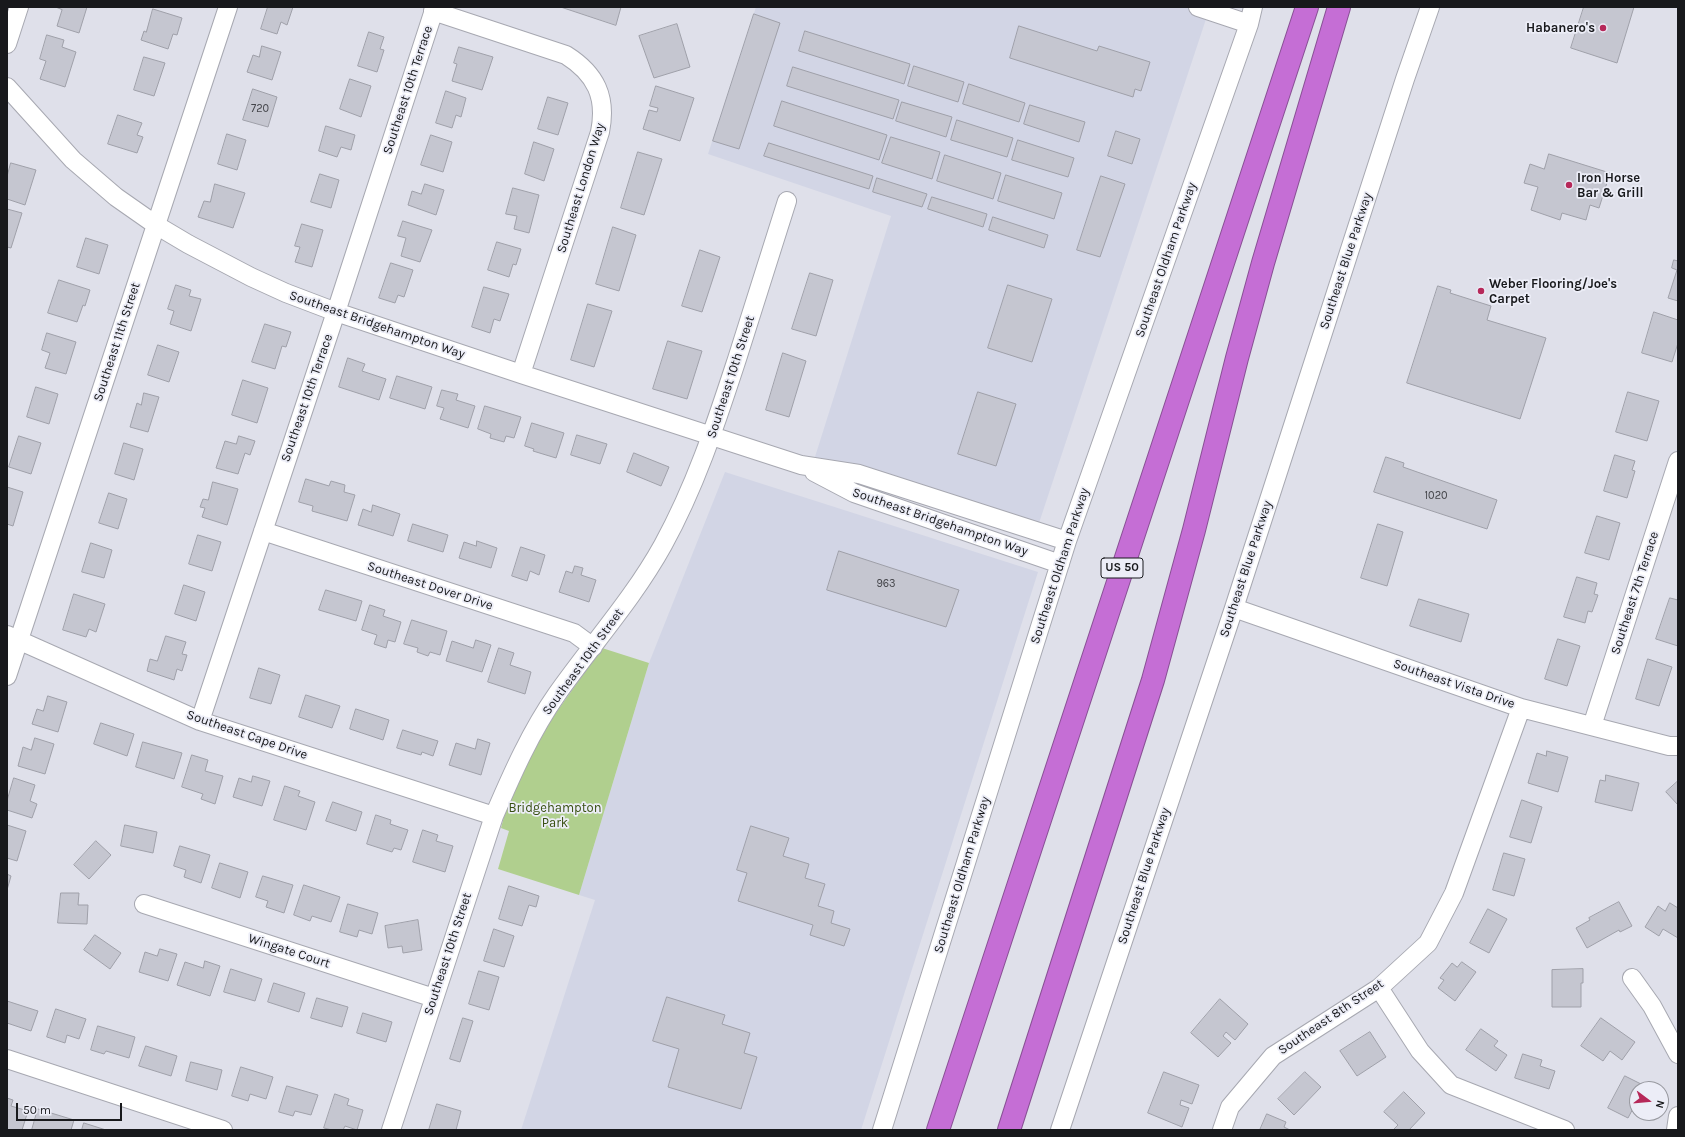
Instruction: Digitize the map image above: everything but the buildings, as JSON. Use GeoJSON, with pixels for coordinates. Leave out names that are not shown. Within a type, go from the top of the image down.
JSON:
{"type":"FeatureCollection","features":[{"type":"Feature","properties":{"kind":"highway","name":"US 50"},"geometry":{"type":"LineString","coordinates":[[938,1130],[1307,7]]}},
{"type":"Feature","properties":{"kind":"highway"},"geometry":{"type":"LineString","coordinates":[[1009,1130],[1153,680],[1194,530],[1237,358],[1263,263],[1339,7]]}},
{"type":"Feature","properties":{"kind":"street"},"geometry":{"type":"LineString","coordinates":[[7,44],[19,7]]}},
{"type":"Feature","properties":{"kind":"street","name":"Southeast 11th Street"},"geometry":{"type":"LineString","coordinates":[[7,676],[13,638],[156,225],[228,7]]}},
{"type":"Feature","properties":{"kind":"street"},"geometry":{"type":"LineString","coordinates":[[1198,7],[1249,24]]}},
{"type":"Feature","properties":{"kind":"street","name":"Southeast Oldham Parkway"},"geometry":{"type":"LineString","coordinates":[[882,1130],[1067,541],[1249,24],[1253,7]]}},
{"type":"Feature","properties":{"kind":"street","name":"Southeast Blue Parkway"},"geometry":{"type":"LineString","coordinates":[[1060,1130],[1234,608],[1402,86],[1430,7]]}},
{"type":"Feature","properties":{"kind":"street","name":"Southeast 10th Terrace"},"geometry":{"type":"LineString","coordinates":[[200,721],[336,312],[434,9]]}},
{"type":"Feature","properties":{"kind":"street","name":"Southeast London Way"},"geometry":{"type":"LineString","coordinates":[[434,9],[566,55],[581,64],[594,79],[601,98],[603,117],[600,132],[521,374]]}},
{"type":"Feature","properties":{"kind":"street","name":"Southeast Bridgehampton Way"},"geometry":{"type":"LineString","coordinates":[[7,87],[72,160],[116,197],[156,225],[250,277],[286,293],[336,312],[521,374],[801,465],[859,474],[1067,541]]}},
{"type":"Feature","properties":{"kind":"street","name":"Southeast 10th Street"},"geometry":{"type":"LineString","coordinates":[[391,1130],[494,816],[514,770],[534,731],[557,694],[623,608],[663,545],[693,484],[712,436],[787,201]]}},
{"type":"Feature","properties":{"kind":"street","name":"Southeast 7th Terrace"},"geometry":{"type":"LineString","coordinates":[[1592,726],[1678,461]]}},
{"type":"Feature","properties":{"kind":"street","name":"Southeast Bridgehampton Way"},"geometry":{"type":"LineString","coordinates":[[801,465],[854,493],[1060,564]]}},
{"type":"Feature","properties":{"kind":"street","name":"Southeast Dover Drive"},"geometry":{"type":"LineString","coordinates":[[263,531],[574,633],[593,647]]}},
{"type":"Feature","properties":{"kind":"street","name":"Southeast Vista Drive"},"geometry":{"type":"LineString","coordinates":[[1234,608],[1521,708],[1669,746],[1678,746]]}},
{"type":"Feature","properties":{"kind":"street","name":"Southeast Cape Drive"},"geometry":{"type":"LineString","coordinates":[[13,638],[200,721],[494,816]]}},
{"type":"Feature","properties":{"kind":"street","name":"Southeast 8th Street"},"geometry":{"type":"LineString","coordinates":[[1222,1130],[1230,1107],[1273,1056],[1379,988],[1428,943],[1454,894],[1521,708]]}},
{"type":"Feature","properties":{"kind":"street","name":"Wingate Court"},"geometry":{"type":"LineString","coordinates":[[144,904],[434,998]]}},
{"type":"Feature","properties":{"kind":"street"},"geometry":{"type":"LineString","coordinates":[[1632,978],[1652,1006],[1678,1054]]}},
{"type":"Feature","properties":{"kind":"street"},"geometry":{"type":"LineString","coordinates":[[1379,988],[1420,1051],[1451,1085],[1565,1130]]}},
{"type":"Feature","properties":{"kind":"street"},"geometry":{"type":"LineString","coordinates":[[7,1059],[223,1130]]}},
{"type":"Feature","properties":{"kind":"street"},"geometry":{"type":"LineString","coordinates":[[1676,1130],[1678,1116]]}},
{"type":"Feature","properties":{"kind":"shaded area"},"geometry":{"type":"Polygon","coordinates":[[[756,7],[1210,7],[1039,523],[814,460],[891,216],[708,154],[756,7]]]}},
{"type":"Feature","properties":{"kind":"shaded area"},"geometry":{"type":"Polygon","coordinates":[[[725,472],[1038,572],[861,1130],[521,1130],[595,900],[579,895],[649,663],[725,472]]]}},
{"type":"Feature","properties":{"kind":"green space","name":"Bridgehampton Park"},"geometry":{"type":"Polygon","coordinates":[[[602,648],[649,663],[579,895],[498,869],[509,831],[501,828],[505,813],[515,789],[543,731],[602,648]]]}},
{"type":"Feature","properties":{"kind":"place","name":"Habanero's"},"geometry":{"type":"Point","coordinates":[1603,28]}},
{"type":"Feature","properties":{"kind":"place","name":"Iron Horse Bar & Grill"},"geometry":{"type":"Point","coordinates":[1569,185]}},
{"type":"Feature","properties":{"kind":"place","name":"Weber Flooring/Joe's Carpet"},"geometry":{"type":"Point","coordinates":[1481,291]}}]}
